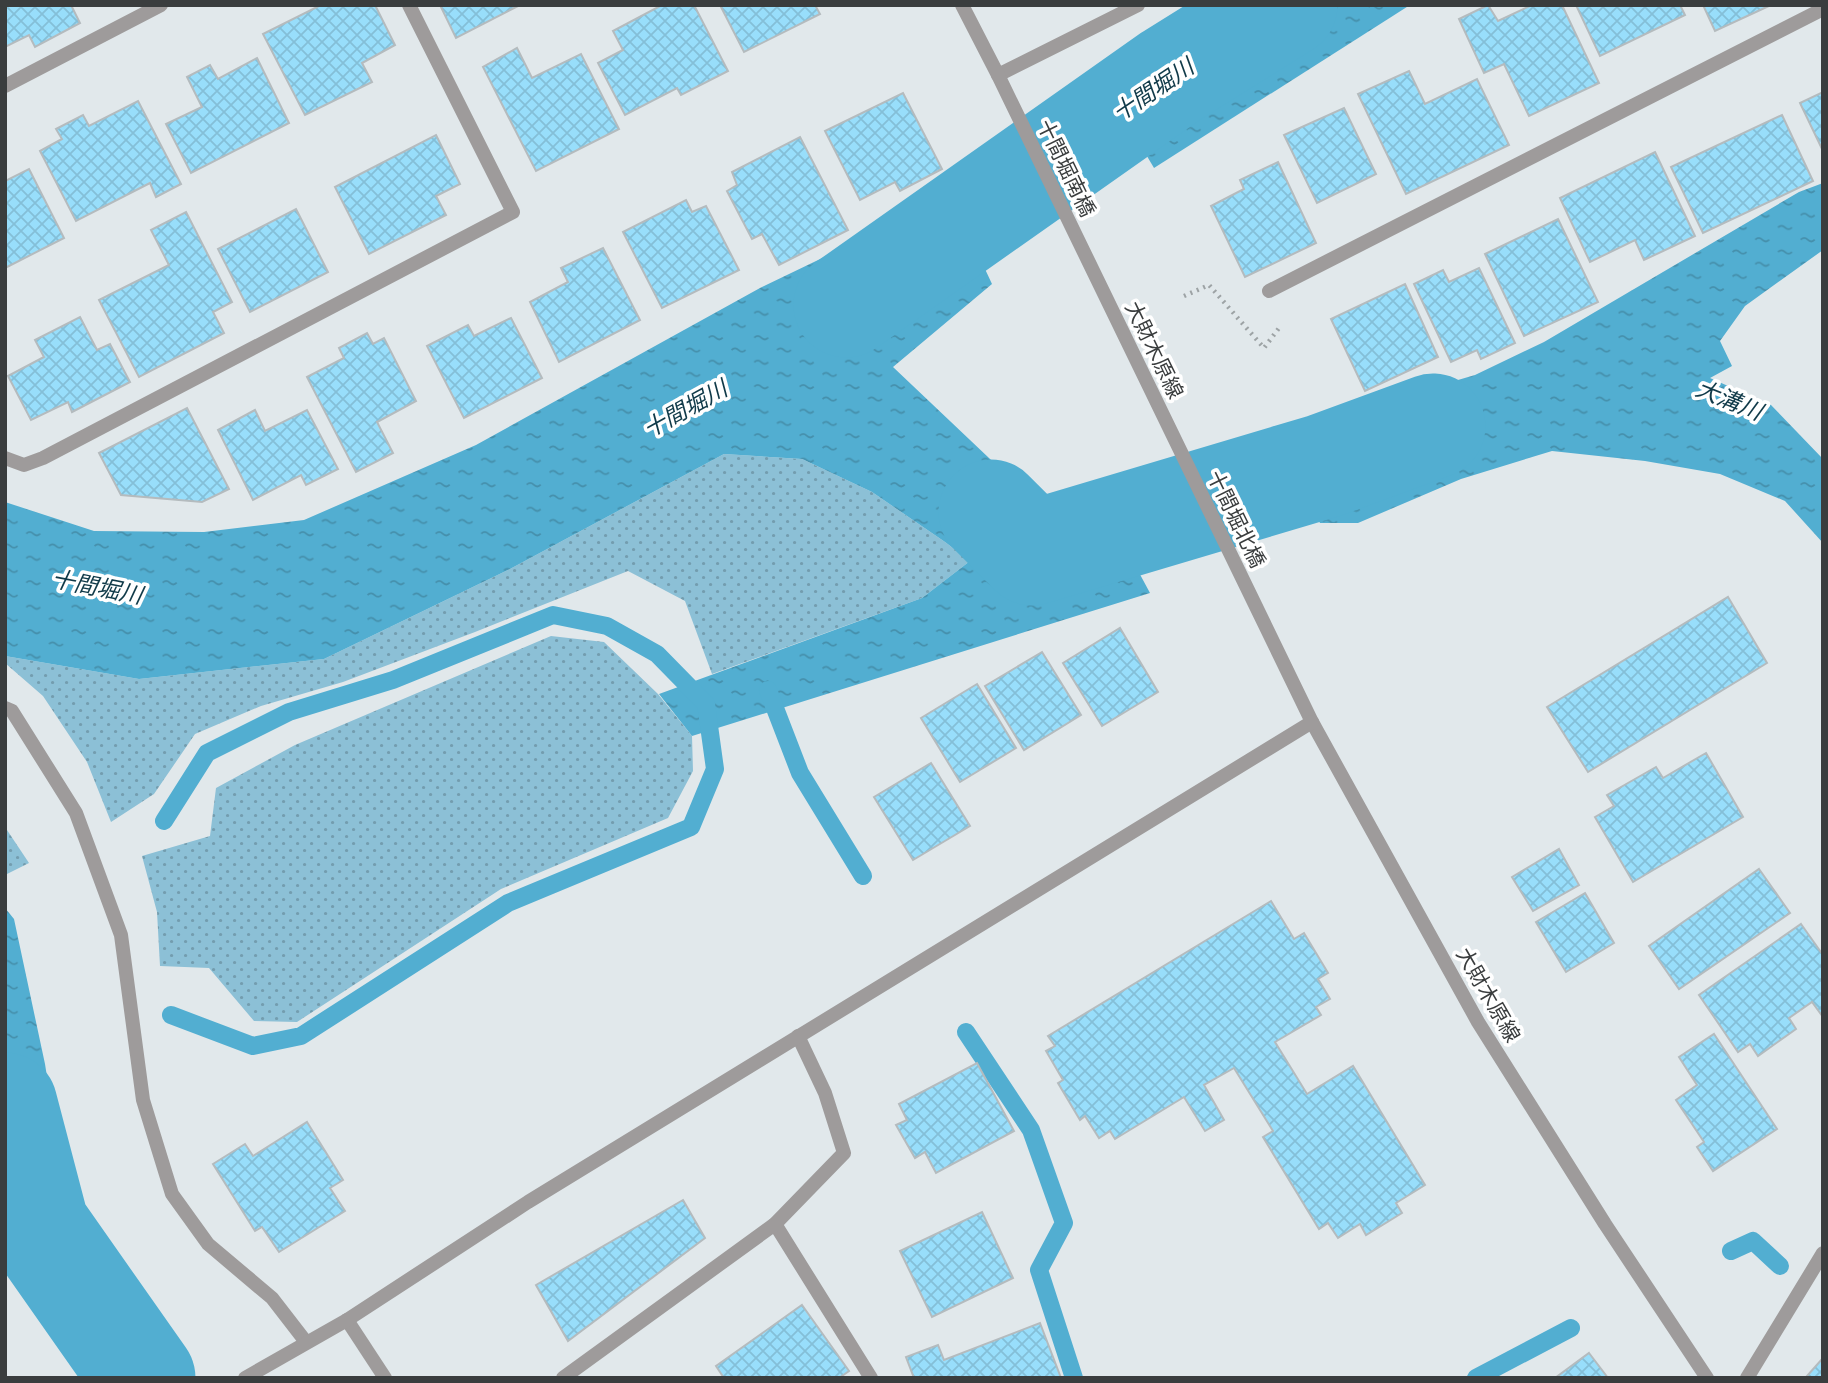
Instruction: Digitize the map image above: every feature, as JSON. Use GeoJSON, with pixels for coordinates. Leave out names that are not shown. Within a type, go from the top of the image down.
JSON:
{"type":"FeatureCollection","features":[{"type":"Feature","properties":{"kind":"street"},"geometry":{"type":"LineString","coordinates":[[5,86],[161,5]]}},
{"type":"Feature","properties":{"kind":"street"},"geometry":{"type":"LineString","coordinates":[[5,458],[24,465],[43,458],[513,212],[409,5]]}},
{"type":"Feature","properties":{"kind":"street"},"geometry":{"type":"LineString","coordinates":[[962,5],[998,75],[1138,5]]}},
{"type":"Feature","properties":{"kind":"street"},"geometry":{"type":"LineString","coordinates":[[1269,290],[1823,9]]}},
{"type":"Feature","properties":{"kind":"street","name":"十間堀南橋"},"geometry":{"type":"LineString","coordinates":[[998,75],[1096,278]]}},
{"type":"Feature","properties":{"kind":"street","name":"大財木原線"},"geometry":{"type":"LineString","coordinates":[[1096,278],[1174,439]]}},
{"type":"Feature","properties":{"kind":"street","name":"十間堀北橋"},"geometry":{"type":"LineString","coordinates":[[1174,439],[1261,616]]}},
{"type":"Feature","properties":{"kind":"street","name":"大財木原線"},"geometry":{"type":"LineString","coordinates":[[1261,616],[1312,722],[1478,1022],[1605,1224],[1707,1378]]}},
{"type":"Feature","properties":{"kind":"street"},"geometry":{"type":"LineString","coordinates":[[5,708],[12,711],[76,813],[121,935],[143,1100],[172,1194],[208,1244],[272,1298],[306,1342]]}},
{"type":"Feature","properties":{"kind":"street"},"geometry":{"type":"LineString","coordinates":[[244,1378],[347,1320],[528,1202],[1312,722]]}},
{"type":"Feature","properties":{"kind":"street"},"geometry":{"type":"LineString","coordinates":[[564,1378],[775,1224],[844,1153],[825,1093],[798,1036]]}},
{"type":"Feature","properties":{"kind":"street"},"geometry":{"type":"LineString","coordinates":[[775,1224],[872,1378]]}},
{"type":"Feature","properties":{"kind":"street"},"geometry":{"type":"LineString","coordinates":[[1747,1378],[1823,1253]]}},
{"type":"Feature","properties":{"kind":"street"},"geometry":{"type":"LineString","coordinates":[[347,1320],[385,1378]]}},
{"type":"Feature","properties":{"kind":"shaded area"},"geometry":{"type":"Polygon","coordinates":[[[724,454],[802,459],[872,492],[970,561],[922,598],[712,674],[685,601],[628,571],[343,682],[261,706],[195,734],[154,794],[111,822],[87,762],[43,696],[5,663],[5,656],[139,679],[324,659],[510,569],[724,454]]]}},
{"type":"Feature","properties":{"kind":"shaded area"},"geometry":{"type":"Polygon","coordinates":[[[551,636],[604,642],[658,694],[692,736],[693,771],[668,818],[501,889],[297,1022],[254,1021],[209,968],[160,966],[157,912],[142,856],[210,836],[216,788],[295,745],[551,636]]]}},
{"type":"Feature","properties":{"kind":"shaded area"},"geometry":{"type":"Polygon","coordinates":[[[5,827],[29,863],[5,875],[5,827]]]}},
{"type":"Feature","properties":{"kind":"water"},"geometry":{"type":"Polygon","coordinates":[[[1224,5],[1410,5],[1154,168],[1103,82],[1224,5]]]}},
{"type":"Feature","properties":{"kind":"water","name":"大溝川"},"geometry":{"type":"Polygon","coordinates":[[[1823,183],[1823,250],[1745,306],[1720,341],[1732,366],[1710,378],[1771,405],[1823,459],[1823,543],[1785,501],[1720,474],[1645,461],[1552,451],[1461,479],[1358,523],[1320,523],[1272,427],[1359,409],[1475,375],[1544,342],[1799,192],[1823,183]]]}},
{"type":"Feature","properties":{"kind":"water"},"geometry":{"type":"Polygon","coordinates":[[[951,196],[992,284],[893,367],[1045,511],[1101,502],[1150,593],[692,736],[659,694],[922,598],[970,561],[872,492],[802,459],[724,454],[510,569],[324,659],[139,679],[5,656],[5,502],[94,531],[204,532],[304,520],[476,445],[760,288],[951,196]]]}},
{"type":"Feature","properties":{"kind":"water"},"geometry":{"type":"Polygon","coordinates":[[[5,908],[14,919],[45,1064],[62,1172],[97,1259],[148,1334],[108,1360],[58,1293],[5,1240],[5,908]]]}},
{"type":"Feature","properties":{"kind":"building"},"geometry":{"type":"Polygon","coordinates":[[[5,5],[71,5],[80,23],[35,47],[29,35],[5,47],[5,5]]]}},
{"type":"Feature","properties":{"kind":"building"},"geometry":{"type":"Polygon","coordinates":[[[321,5],[375,5],[395,45],[362,63],[372,82],[305,115],[263,34],[321,5]]]}},
{"type":"Feature","properties":{"kind":"building"},"geometry":{"type":"Polygon","coordinates":[[[440,5],[520,5],[456,38],[440,5]]]}},
{"type":"Feature","properties":{"kind":"building"},"geometry":{"type":"Polygon","coordinates":[[[662,5],[694,5],[728,71],[681,95],[677,88],[625,115],[598,63],[623,50],[613,31],[662,5]]]}},
{"type":"Feature","properties":{"kind":"building"},"geometry":{"type":"Polygon","coordinates":[[[720,5],[815,5],[820,14],[744,52],[720,5]]]}},
{"type":"Feature","properties":{"kind":"building"},"geometry":{"type":"Polygon","coordinates":[[[1488,5],[1498,21],[1532,5],[1562,5],[1599,83],[1529,116],[1504,64],[1484,73],[1459,19],[1488,5]]]}},
{"type":"Feature","properties":{"kind":"building"},"geometry":{"type":"Polygon","coordinates":[[[1576,5],[1680,5],[1685,15],[1600,56],[1576,5]]]}},
{"type":"Feature","properties":{"kind":"building"},"geometry":{"type":"Polygon","coordinates":[[[1703,5],[1771,5],[1715,31],[1703,5]]]}},
{"type":"Feature","properties":{"kind":"building"},"geometry":{"type":"Polygon","coordinates":[[[517,48],[532,78],[581,54],[619,129],[536,171],[483,67],[517,48]]]}},
{"type":"Feature","properties":{"kind":"building"},"geometry":{"type":"Polygon","coordinates":[[[257,58],[289,123],[191,173],[166,124],[202,107],[187,77],[210,65],[218,79],[257,58]]]}},
{"type":"Feature","properties":{"kind":"building"},"geometry":{"type":"Polygon","coordinates":[[[1409,71],[1425,104],[1477,79],[1509,145],[1406,194],[1358,94],[1409,71]]]}},
{"type":"Feature","properties":{"kind":"building"},"geometry":{"type":"Polygon","coordinates":[[[1823,92],[1823,151],[1800,103],[1823,92]]]}},
{"type":"Feature","properties":{"kind":"building"},"geometry":{"type":"Polygon","coordinates":[[[903,93],[942,169],[900,191],[895,182],[860,200],[825,131],[903,93]]]}},
{"type":"Feature","properties":{"kind":"building"},"geometry":{"type":"Polygon","coordinates":[[[138,101],[181,184],[156,197],[150,183],[76,221],[40,151],[62,139],[56,129],[83,115],[89,126],[138,101]]]}},
{"type":"Feature","properties":{"kind":"building"},"geometry":{"type":"Polygon","coordinates":[[[1344,108],[1376,174],[1317,203],[1284,135],[1344,108]]]}},
{"type":"Feature","properties":{"kind":"building"},"geometry":{"type":"Polygon","coordinates":[[[1782,115],[1813,181],[1703,233],[1671,167],[1782,115]]]}},
{"type":"Feature","properties":{"kind":"building"},"geometry":{"type":"Polygon","coordinates":[[[436,135],[460,184],[436,196],[446,215],[369,254],[335,187],[436,135]]]}},
{"type":"Feature","properties":{"kind":"building"},"geometry":{"type":"Polygon","coordinates":[[[800,137],[848,230],[779,265],[762,234],[752,239],[727,191],[737,185],[732,172],[800,137]]]}},
{"type":"Feature","properties":{"kind":"building"},"geometry":{"type":"Polygon","coordinates":[[[1655,152],[1695,236],[1644,260],[1635,240],[1590,262],[1560,198],[1655,152]]]}},
{"type":"Feature","properties":{"kind":"building"},"geometry":{"type":"Polygon","coordinates":[[[1278,162],[1316,243],[1245,277],[1211,206],[1244,189],[1240,180],[1278,162]]]}},
{"type":"Feature","properties":{"kind":"building"},"geometry":{"type":"Polygon","coordinates":[[[29,169],[64,238],[5,268],[5,181],[29,169]]]}},
{"type":"Feature","properties":{"kind":"building"},"geometry":{"type":"Polygon","coordinates":[[[686,200],[692,212],[706,206],[739,270],[662,308],[623,232],[686,200]]]}},
{"type":"Feature","properties":{"kind":"building"},"geometry":{"type":"Polygon","coordinates":[[[296,209],[328,272],[250,312],[218,249],[296,209]]]}},
{"type":"Feature","properties":{"kind":"building"},"geometry":{"type":"Polygon","coordinates":[[[186,212],[232,302],[213,312],[224,333],[139,377],[99,300],[169,265],[151,230],[186,212]]]}},
{"type":"Feature","properties":{"kind":"building"},"geometry":{"type":"Polygon","coordinates":[[[1558,219],[1598,302],[1524,336],[1485,254],[1558,219]]]}},
{"type":"Feature","properties":{"kind":"building"},"geometry":{"type":"Polygon","coordinates":[[[603,248],[640,320],[559,362],[530,302],[568,282],[561,268],[603,248]]]}},
{"type":"Feature","properties":{"kind":"building"},"geometry":{"type":"Polygon","coordinates":[[[1479,268],[1515,343],[1481,359],[1477,350],[1451,362],[1414,284],[1443,270],[1449,282],[1479,268]]]}},
{"type":"Feature","properties":{"kind":"building"},"geometry":{"type":"Polygon","coordinates":[[[1405,284],[1438,357],[1365,391],[1331,319],[1405,284]]]}},
{"type":"Feature","properties":{"kind":"building"},"geometry":{"type":"Polygon","coordinates":[[[80,317],[97,350],[110,344],[130,382],[72,412],[68,402],[31,420],[8,376],[44,357],[35,340],[80,317]]]}},
{"type":"Feature","properties":{"kind":"building"},"geometry":{"type":"Polygon","coordinates":[[[511,318],[542,378],[464,418],[427,346],[468,325],[474,336],[511,318]]]}},
{"type":"Feature","properties":{"kind":"building"},"geometry":{"type":"Polygon","coordinates":[[[367,333],[373,344],[384,338],[416,401],[377,422],[393,453],[356,472],[307,377],[344,358],[339,348],[367,333]]]}},
{"type":"Feature","properties":{"kind":"building"},"geometry":{"type":"Polygon","coordinates":[[[187,408],[229,489],[202,502],[121,495],[99,453],[187,408]]]}},
{"type":"Feature","properties":{"kind":"building"},"geometry":{"type":"Polygon","coordinates":[[[255,410],[265,431],[307,410],[338,469],[306,485],[301,475],[253,500],[218,430],[255,410]]]}},
{"type":"Feature","properties":{"kind":"building"},"geometry":{"type":"Polygon","coordinates":[[[1728,597],[1767,663],[1588,772],[1547,707],[1728,597]]]}},
{"type":"Feature","properties":{"kind":"building"},"geometry":{"type":"Polygon","coordinates":[[[1120,628],[1158,692],[1102,726],[1063,663],[1120,628]]]}},
{"type":"Feature","properties":{"kind":"building"},"geometry":{"type":"Polygon","coordinates":[[[1042,652],[1081,715],[1024,750],[985,686],[1042,652]]]}},
{"type":"Feature","properties":{"kind":"building"},"geometry":{"type":"Polygon","coordinates":[[[977,684],[1016,748],[960,782],[921,718],[977,684]]]}},
{"type":"Feature","properties":{"kind":"building"},"geometry":{"type":"Polygon","coordinates":[[[1706,753],[1743,817],[1633,882],[1595,817],[1614,806],[1607,795],[1656,767],[1663,778],[1706,753]]]}},
{"type":"Feature","properties":{"kind":"building"},"geometry":{"type":"Polygon","coordinates":[[[931,763],[970,826],[913,860],[874,797],[931,763]]]}},
{"type":"Feature","properties":{"kind":"building"},"geometry":{"type":"Polygon","coordinates":[[[1559,849],[1579,885],[1533,911],[1512,877],[1559,849]]]}},
{"type":"Feature","properties":{"kind":"building"},"geometry":{"type":"Polygon","coordinates":[[[1759,869],[1790,913],[1679,989],[1649,946],[1759,869]]]}},
{"type":"Feature","properties":{"kind":"building"},"geometry":{"type":"Polygon","coordinates":[[[1585,893],[1614,943],[1566,972],[1536,922],[1585,893]]]}},
{"type":"Feature","properties":{"kind":"building"},"geometry":{"type":"Polygon","coordinates":[[[1271,901],[1294,939],[1304,933],[1328,973],[1318,979],[1330,999],[1316,1007],[1321,1015],[1275,1042],[1307,1094],[1353,1066],[1425,1185],[1396,1203],[1402,1213],[1366,1235],[1360,1224],[1338,1238],[1328,1223],[1319,1229],[1263,1137],[1273,1131],[1234,1068],[1204,1085],[1224,1120],[1205,1131],[1184,1097],[1115,1139],[1110,1131],[1099,1138],[1085,1116],[1080,1120],[1058,1083],[1063,1080],[1046,1051],[1055,1046],[1048,1036],[1271,901]]]}},
{"type":"Feature","properties":{"kind":"building"},"geometry":{"type":"Polygon","coordinates":[[[1801,924],[1823,955],[1823,1017],[1812,1002],[1789,1018],[1796,1029],[1758,1056],[1750,1044],[1738,1052],[1699,995],[1801,924]]]}},
{"type":"Feature","properties":{"kind":"building"},"geometry":{"type":"Polygon","coordinates":[[[1714,1034],[1777,1129],[1713,1171],[1697,1147],[1704,1142],[1676,1100],[1697,1085],[1679,1057],[1714,1034]]]}},
{"type":"Feature","properties":{"kind":"building"},"geometry":{"type":"Polygon","coordinates":[[[977,1063],[1014,1131],[936,1173],[925,1152],[915,1158],[896,1125],[907,1120],[899,1104],[977,1063]]]}},
{"type":"Feature","properties":{"kind":"building"},"geometry":{"type":"Polygon","coordinates":[[[307,1122],[343,1180],[330,1188],[345,1211],[279,1252],[262,1227],[255,1231],[213,1164],[245,1144],[253,1156],[307,1122]]]}},
{"type":"Feature","properties":{"kind":"building"},"geometry":{"type":"Polygon","coordinates":[[[683,1200],[705,1238],[568,1341],[536,1285],[683,1200]]]}},
{"type":"Feature","properties":{"kind":"building"},"geometry":{"type":"Polygon","coordinates":[[[982,1212],[1013,1278],[932,1317],[900,1251],[982,1212]]]}},
{"type":"Feature","properties":{"kind":"building"},"geometry":{"type":"Polygon","coordinates":[[[802,1305],[849,1371],[839,1378],[724,1378],[716,1366],[802,1305]]]}},
{"type":"Feature","properties":{"kind":"building"},"geometry":{"type":"Polygon","coordinates":[[[1040,1323],[1061,1378],[914,1378],[906,1357],[938,1345],[944,1360],[1040,1323]]]}},
{"type":"Feature","properties":{"kind":"building"},"geometry":{"type":"Polygon","coordinates":[[[1589,1353],[1608,1378],[1555,1378],[1589,1353]]]}},
{"type":"Feature","properties":{"kind":"building"},"geometry":{"type":"Polygon","coordinates":[[[1823,1358],[1823,1378],[1809,1378],[1807,1376],[1823,1358]]]}},
{"type":"Feature","properties":{"kind":"waterway","name":"十間堀川"},"geometry":{"type":"LineString","coordinates":[[846,305],[1171,76],[1285,5]]}},
{"type":"Feature","properties":{"kind":"waterway"},"geometry":{"type":"LineString","coordinates":[[991,512],[1032,553],[1324,466],[1433,426]]}},
{"type":"Feature","properties":{"kind":"waterway"},"geometry":{"type":"LineString","coordinates":[[164,821],[207,753],[289,712],[393,680],[553,615],[607,626],[657,654],[706,704],[715,769],[691,827],[508,903],[301,1036],[253,1046],[171,1015]]}},
{"type":"Feature","properties":{"kind":"waterway"},"geometry":{"type":"LineString","coordinates":[[768,690],[800,773],[863,876]]}},
{"type":"Feature","properties":{"kind":"waterway"},"geometry":{"type":"LineString","coordinates":[[966,1032],[1031,1130],[1064,1223],[1039,1270],[1074,1378]]}},
{"type":"Feature","properties":{"kind":"waterway"},"geometry":{"type":"LineString","coordinates":[[5,1105],[37,1227],[143,1378]]}},
{"type":"Feature","properties":{"kind":"waterway"},"geometry":{"type":"LineString","coordinates":[[1731,1251],[1753,1241],[1780,1266]]}},
{"type":"Feature","properties":{"kind":"waterway"},"geometry":{"type":"LineString","coordinates":[[1476,1378],[1571,1328]]}}]}
